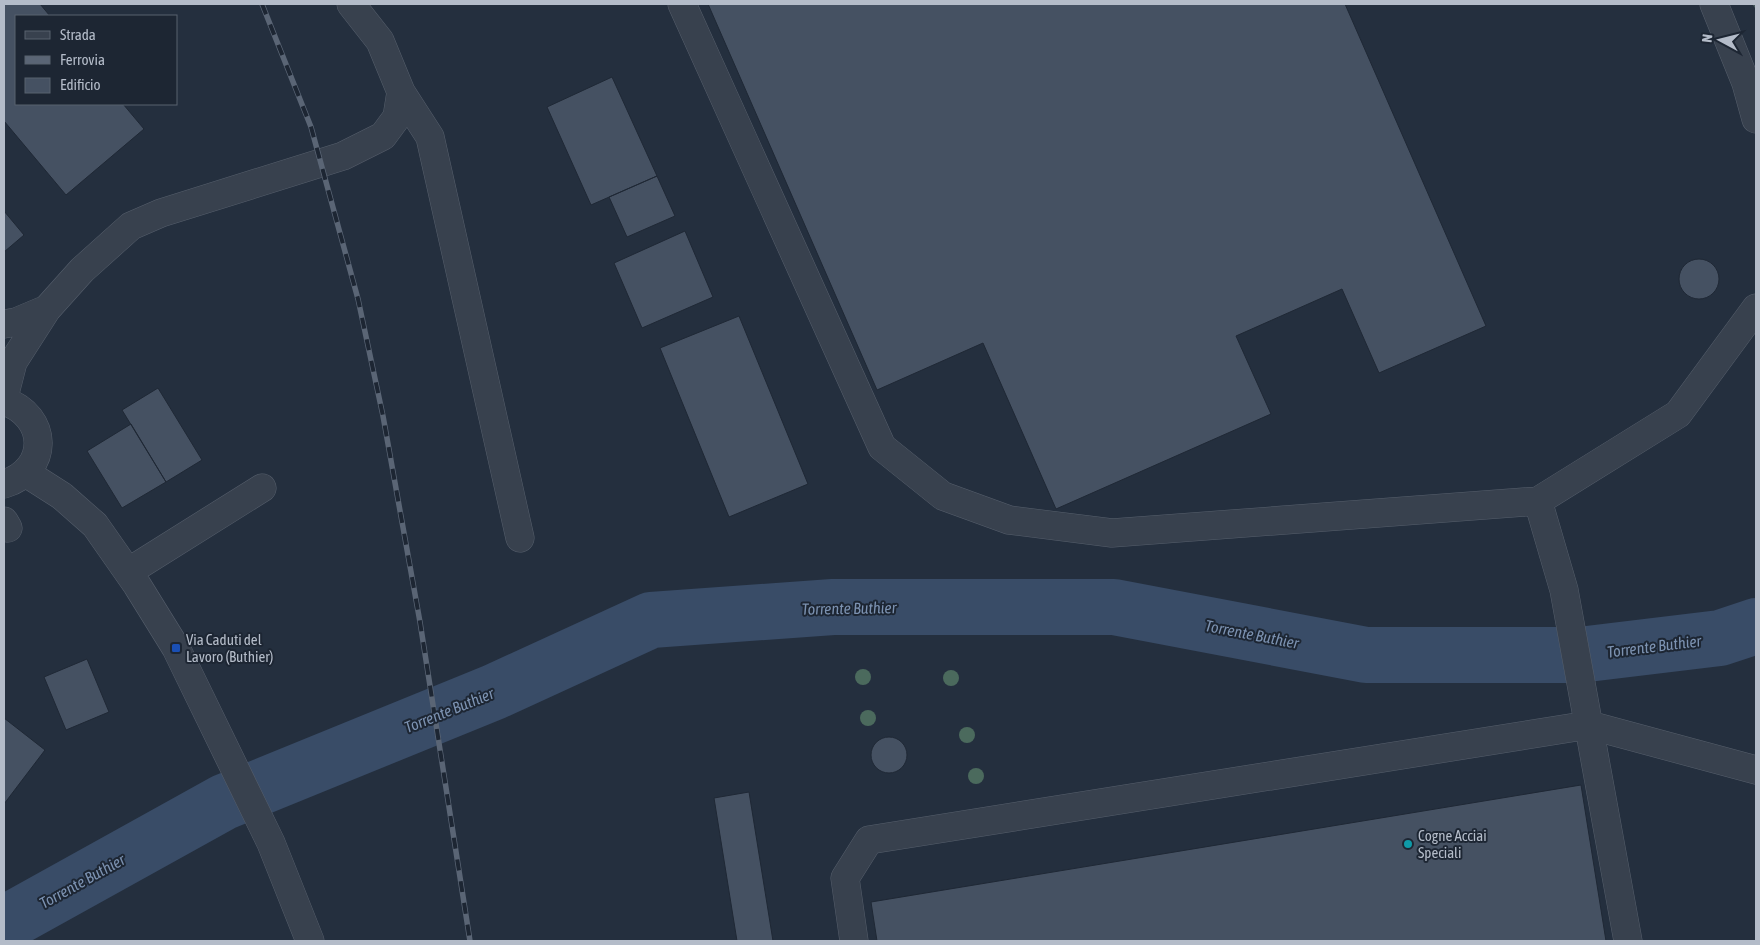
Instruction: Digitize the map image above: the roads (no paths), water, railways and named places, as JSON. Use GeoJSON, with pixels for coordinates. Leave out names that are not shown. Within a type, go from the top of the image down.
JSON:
{"type":"FeatureCollection","features":[{"type":"Feature","properties":{"kind":"street"},"geometry":{"type":"LineString","coordinates":[[351,4],[380,41],[401,92],[430,137],[520,538]]}},
{"type":"Feature","properties":{"kind":"street"},"geometry":{"type":"LineString","coordinates":[[682,4],[882,447],[942,496],[1008,520],[1112,533],[1538,501],[1678,414],[1756,308]]}},
{"type":"Feature","properties":{"kind":"street"},"geometry":{"type":"LineString","coordinates":[[1714,4],[1746,83],[1756,119]]}},
{"type":"Feature","properties":{"kind":"street"},"geometry":{"type":"LineString","coordinates":[[4,324],[16,322],[47,309],[82,285],[131,226],[162,213],[343,156],[383,136],[397,117],[401,92]]}},
{"type":"Feature","properties":{"kind":"street"},"geometry":{"type":"LineString","coordinates":[[47,309],[13,362],[4,399],[26,413],[34,424],[38,436],[38,449],[34,462],[15,478],[62,496],[95,525],[128,572],[176,648],[271,843],[310,941]]}},
{"type":"Feature","properties":{"kind":"street"},"geometry":{"type":"LineString","coordinates":[[128,572],[262,488]]}},
{"type":"Feature","properties":{"kind":"street"},"geometry":{"type":"LineString","coordinates":[[1538,501],[1564,590],[1628,941]]}},
{"type":"Feature","properties":{"kind":"street"},"geometry":{"type":"LineString","coordinates":[[854,941],[844,878],[869,840],[1589,725],[1756,770]]}},
{"type":"Feature","properties":{"kind":"waterway","name":"Torrente Buthier"},"geometry":{"type":"LineString","coordinates":[[4,924],[224,802],[494,692],[651,620],[833,607],[1114,607],[1366,655],[1579,655],[1720,638],[1756,626]]}},
{"type":"Feature","properties":{"kind":"railway"},"geometry":{"type":"LineString","coordinates":[[262,4],[311,127],[358,299],[383,416],[420,622],[470,941]]}},
{"type":"Feature","properties":{"kind":"place","name":"Via Caduti del Lavoro (Buthier)"},"geometry":{"type":"Point","coordinates":[176,648]}},
{"type":"Feature","properties":{"kind":"place","name":"Cogne Acciai Speciali"},"geometry":{"type":"Point","coordinates":[1408,844]}}]}
